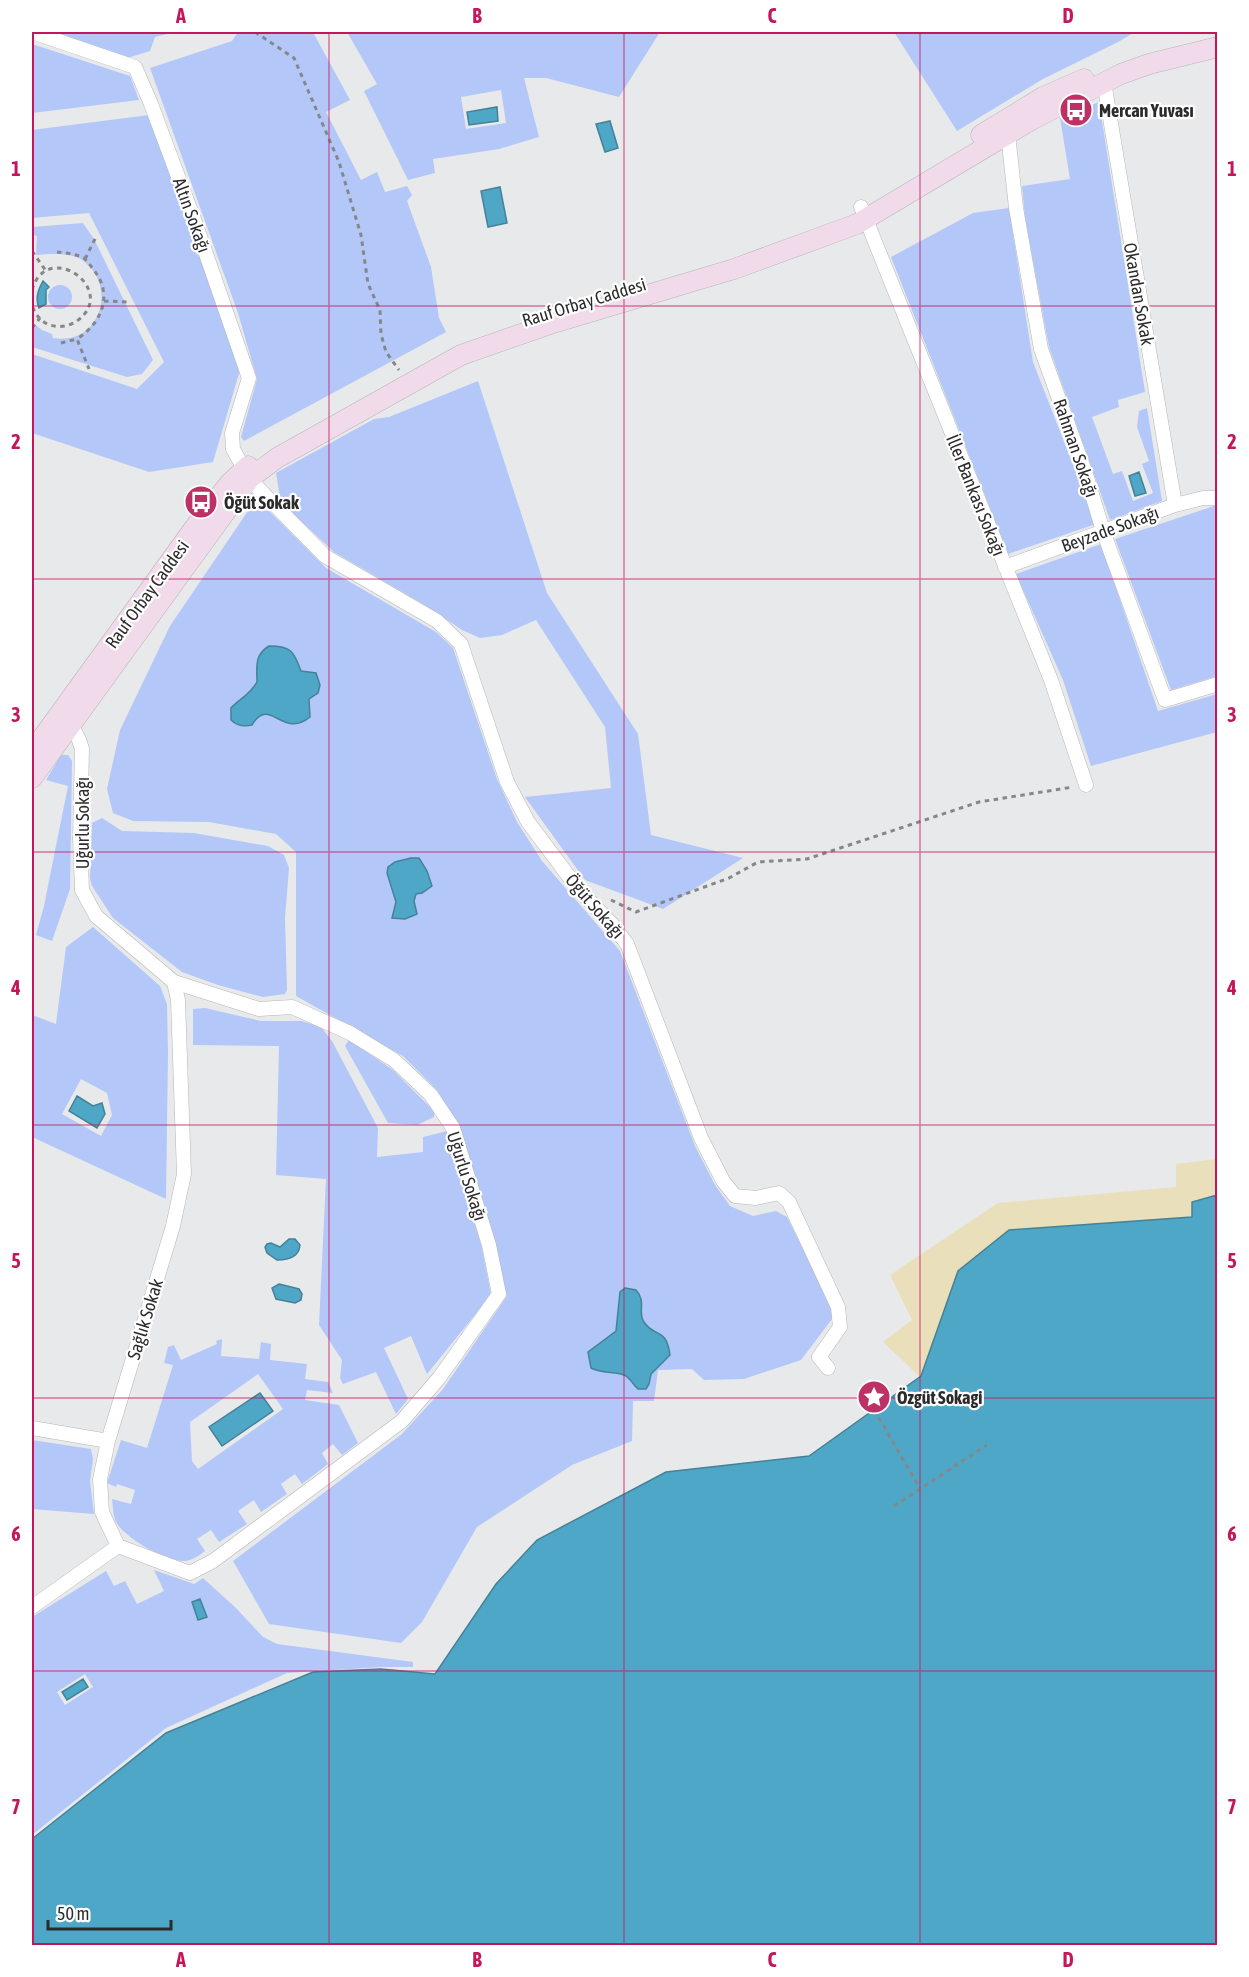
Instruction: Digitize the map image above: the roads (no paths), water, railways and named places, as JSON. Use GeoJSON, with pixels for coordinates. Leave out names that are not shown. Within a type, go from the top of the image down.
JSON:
{"type":"FeatureCollection","features":[{"type":"Feature","properties":{"kind":"street","name":"Altın Sokağı"},"geometry":{"type":"LineString","coordinates":[[32,32],[135,67],[191,212],[249,378],[232,433],[233,449],[247,473]]}},
{"type":"Feature","properties":{"kind":"street","name":"Rauf Orbay Caddesi"},"geometry":{"type":"LineString","coordinates":[[64,721],[247,473],[270,449],[456,344],[592,298],[794,239],[864,213],[1043,97],[1149,52],[1218,37]]}},
{"type":"Feature","properties":{"kind":"street","name":"Rauf Orbay Caddesi"},"geometry":{"type":"LineString","coordinates":[[247,473],[461,355],[550,324],[734,269],[864,213],[1104,82],[1149,64],[1218,47]]}},
{"type":"Feature","properties":{"kind":"street","name":"Okandan Sokak"},"geometry":{"type":"LineString","coordinates":[[1104,82],[1174,505]]}},
{"type":"Feature","properties":{"kind":"street","name":"Rahman Sokağı"},"geometry":{"type":"LineString","coordinates":[[1008,134],[1016,208],[1041,349],[1085,471],[1103,531],[1165,700],[1218,684]]}},
{"type":"Feature","properties":{"kind":"street","name":"İller Bankası Sokağı"},"geometry":{"type":"LineString","coordinates":[[864,213],[1051,680],[1086,785]]}},
{"type":"Feature","properties":{"kind":"street","name":"Öğüt Sokağı"},"geometry":{"type":"LineString","coordinates":[[247,473],[325,556],[437,621],[461,644],[507,782],[528,822],[579,890],[611,923],[627,944],[701,1138],[723,1181],[735,1196],[756,1198],[779,1193],[789,1202],[838,1307],[840,1327],[819,1357],[828,1368]]}},
{"type":"Feature","properties":{"kind":"street","name":"Beyzade Sokağı"},"geometry":{"type":"LineString","coordinates":[[1005,567],[1174,505],[1203,498],[1218,498]]}},
{"type":"Feature","properties":{"kind":"street"},"geometry":{"type":"LineString","coordinates":[[32,752],[64,721]]}},
{"type":"Feature","properties":{"kind":"street"},"geometry":{"type":"LineString","coordinates":[[32,778],[64,721]]}},
{"type":"Feature","properties":{"kind":"street","name":"Uğurlu Sokağı"},"geometry":{"type":"LineString","coordinates":[[64,721],[79,738],[82,749],[80,838],[82,890],[96,916],[174,982],[259,1009],[292,1007],[350,1033],[394,1060],[431,1095],[453,1128],[489,1245],[499,1294],[439,1378],[402,1421],[213,1561],[190,1573],[118,1546]]}},
{"type":"Feature","properties":{"kind":"street","name":"Sağlık Sokak"},"geometry":{"type":"LineString","coordinates":[[118,1546],[102,1512],[100,1479],[108,1442],[173,1226],[184,1174],[178,1000],[174,982]]}},
{"type":"Feature","properties":{"kind":"street"},"geometry":{"type":"LineString","coordinates":[[32,1428],[108,1442]]}},
{"type":"Feature","properties":{"kind":"street"},"geometry":{"type":"LineString","coordinates":[[32,1607],[118,1546]]}},
{"type":"Feature","properties":{"kind":"place","name":"Mercan Yuvası"},"geometry":{"type":"Point","coordinates":[1076,110]}},
{"type":"Feature","properties":{"kind":"place","name":"Öğüt Sokak"},"geometry":{"type":"Point","coordinates":[201,502]}},
{"type":"Feature","properties":{"kind":"place","name":"Özgüt Sokagi"},"geometry":{"type":"Point","coordinates":[874,1397]}}]}
